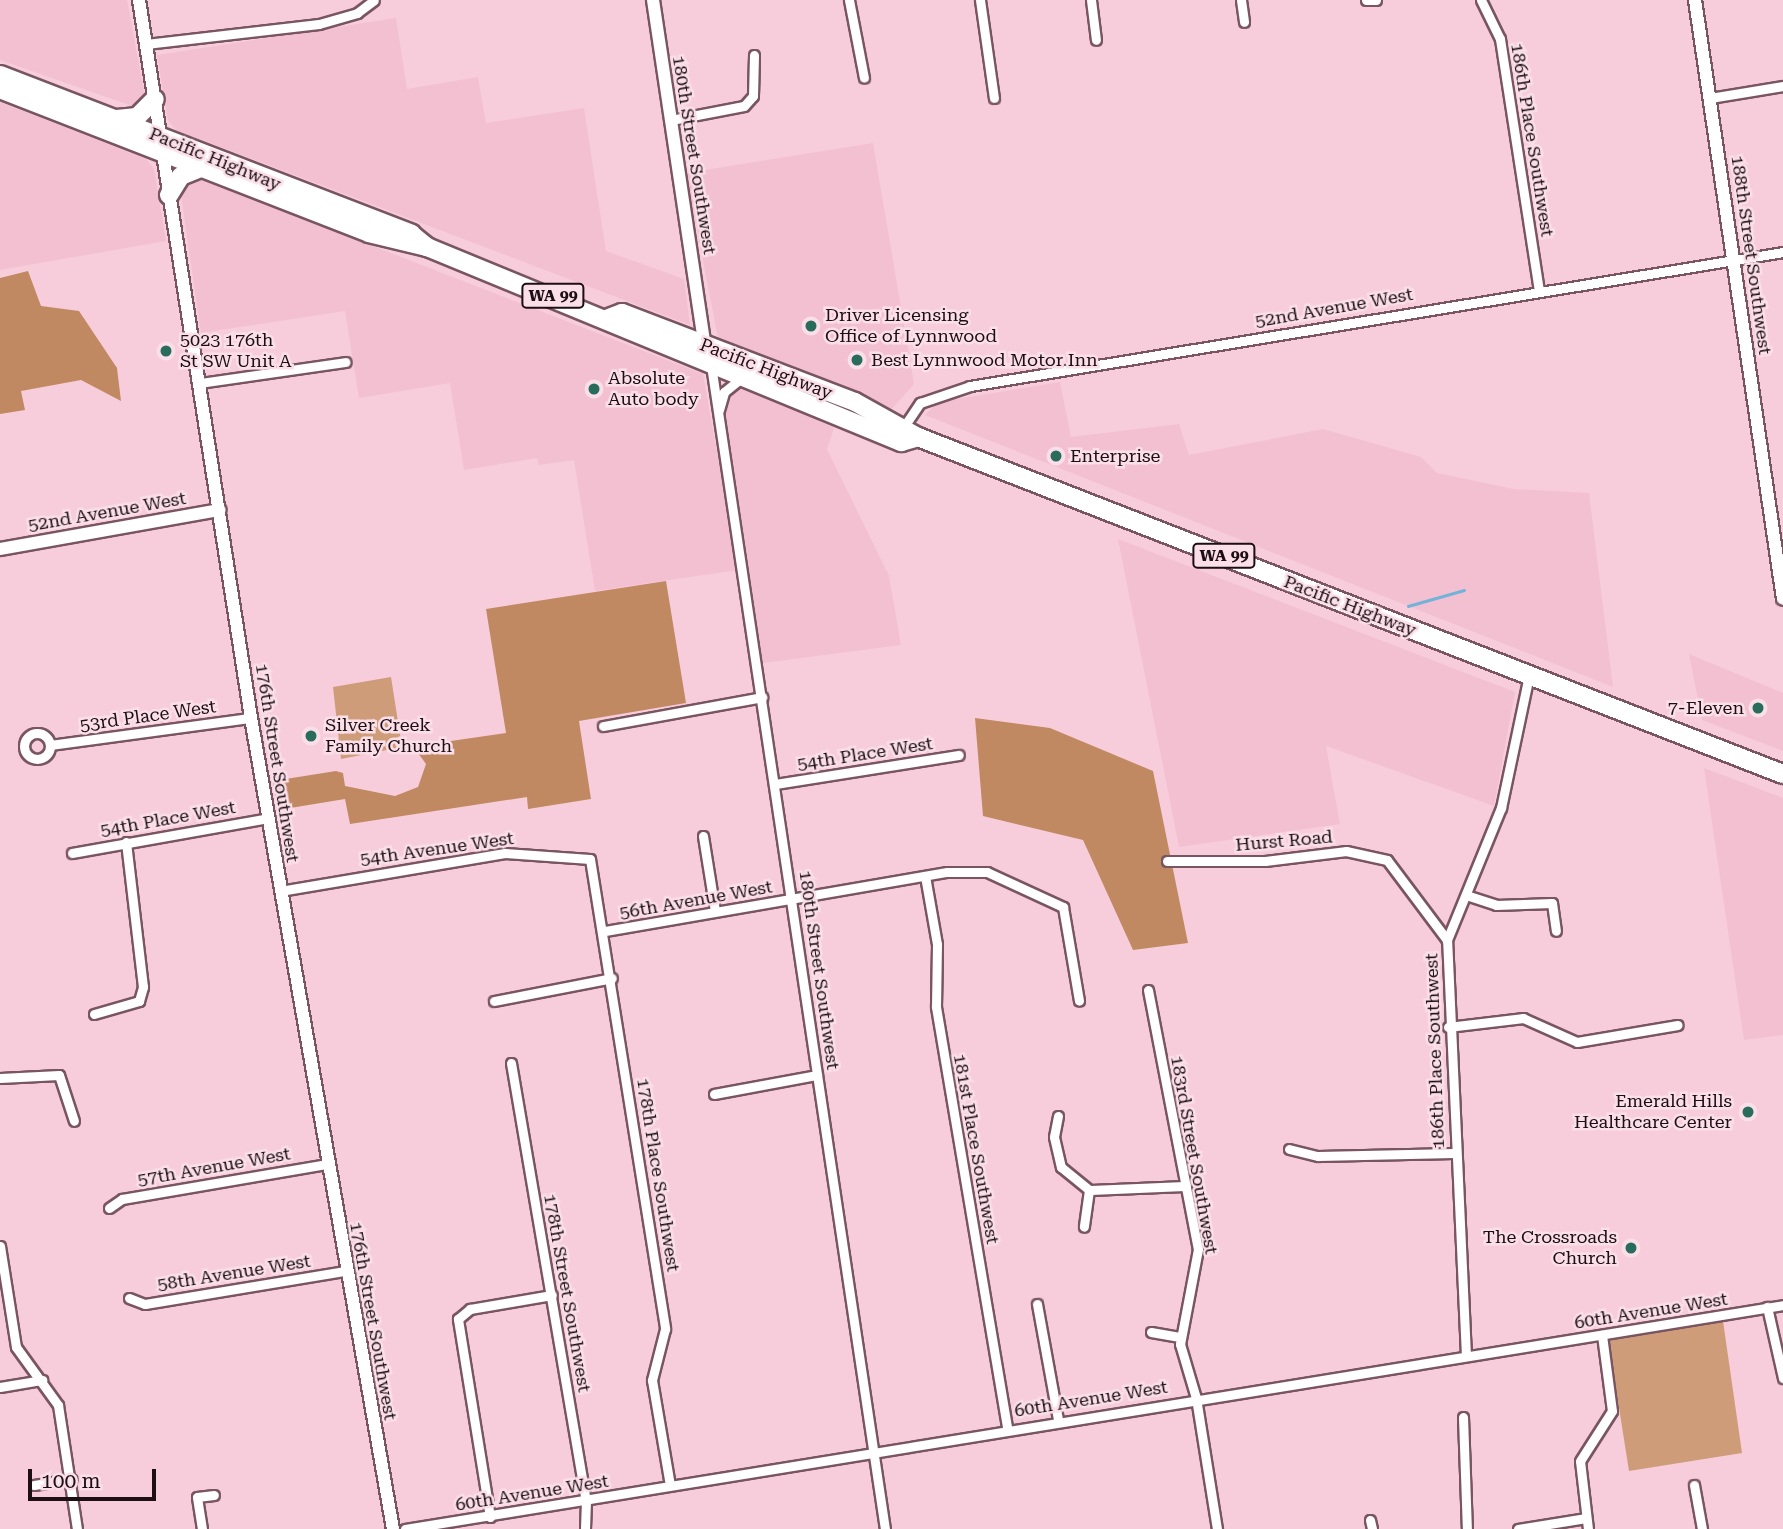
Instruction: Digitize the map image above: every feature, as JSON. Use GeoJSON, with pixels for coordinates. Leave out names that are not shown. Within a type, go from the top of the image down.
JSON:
{"type":"FeatureCollection","features":[{"type":"Feature","properties":{"kind":"highway","name":"Pacific Highway"},"geometry":{"type":"LineString","coordinates":[[0,75],[114,119],[201,167],[404,246],[427,247]]}},
{"type":"Feature","properties":{"kind":"highway","name":"Pacific Highway"},"geometry":{"type":"LineString","coordinates":[[0,89],[390,226],[427,247],[609,318],[663,346],[901,442],[911,431]]}},
{"type":"Feature","properties":{"kind":"highway"},"geometry":{"type":"LineString","coordinates":[[114,119],[137,117],[155,99]]}},
{"type":"Feature","properties":{"kind":"highway"},"geometry":{"type":"LineString","coordinates":[[169,195],[181,176],[201,167]]}},
{"type":"Feature","properties":{"kind":"highway"},"geometry":{"type":"LineString","coordinates":[[334,218],[390,226]]}},
{"type":"Feature","properties":{"kind":"highway","name":"Pacific Highway"},"geometry":{"type":"LineString","coordinates":[[609,318],[622,313],[911,431],[1783,774]]}},
{"type":"Feature","properties":{"kind":"highway"},"geometry":{"type":"LineString","coordinates":[[663,346],[705,346]]}},
{"type":"Feature","properties":{"kind":"highway"},"geometry":{"type":"LineString","coordinates":[[711,365],[779,377]]}},
{"type":"Feature","properties":{"kind":"street","name":"176th Street Southwest"},"geometry":{"type":"LineString","coordinates":[[139,0],[251,718],[345,1271],[393,1529]]}},
{"type":"Feature","properties":{"kind":"street"},"geometry":{"type":"LineString","coordinates":[[146,44],[319,24],[357,13],[374,0]]}},
{"type":"Feature","properties":{"kind":"street","name":"180th Street Southwest"},"geometry":{"type":"LineString","coordinates":[[653,0],[703,315],[705,346]]}},
{"type":"Feature","properties":{"kind":"street"},"geometry":{"type":"LineString","coordinates":[[849,0],[864,78]]}},
{"type":"Feature","properties":{"kind":"street"},"geometry":{"type":"LineString","coordinates":[[980,0],[994,98]]}},
{"type":"Feature","properties":{"kind":"street"},"geometry":{"type":"LineString","coordinates":[[1090,0],[1096,40]]}},
{"type":"Feature","properties":{"kind":"street"},"geometry":{"type":"LineString","coordinates":[[1241,0],[1244,22]]}},
{"type":"Feature","properties":{"kind":"street","name":"188th Street Southwest"},"geometry":{"type":"LineString","coordinates":[[1696,0],[1783,599]]}},
{"type":"Feature","properties":{"kind":"street","name":"186th Place Southwest"},"geometry":{"type":"LineString","coordinates":[[1483,1],[1500,39],[1539,290]]}},
{"type":"Feature","properties":{"kind":"street"},"geometry":{"type":"LineString","coordinates":[[671,120],[744,106],[753,96],[754,55]]}},
{"type":"Feature","properties":{"kind":"street"},"geometry":{"type":"LineString","coordinates":[[1710,98],[1783,86]]}},
{"type":"Feature","properties":{"kind":"street","name":"52nd Avenue West"},"geometry":{"type":"LineString","coordinates":[[911,431],[920,402],[938,392],[1539,290],[1783,252]]}},
{"type":"Feature","properties":{"kind":"street"},"geometry":{"type":"LineString","coordinates":[[684,338],[703,315]]}},
{"type":"Feature","properties":{"kind":"street"},"geometry":{"type":"LineString","coordinates":[[200,383],[345,362]]}},
{"type":"Feature","properties":{"kind":"street","name":"180th Street Southwest"},"geometry":{"type":"LineString","coordinates":[[711,365],[885,1529]]}},
{"type":"Feature","properties":{"kind":"street"},"geometry":{"type":"LineString","coordinates":[[719,416],[724,392],[741,378]]}},
{"type":"Feature","properties":{"kind":"street","name":"52nd Avenue West"},"geometry":{"type":"LineString","coordinates":[[0,549],[220,510]]}},
{"type":"Feature","properties":{"kind":"street","name":"186th Place Southwest"},"geometry":{"type":"LineString","coordinates":[[1465,1356],[1448,1027],[1447,940],[1501,808],[1530,675]]}},
{"type":"Feature","properties":{"kind":"street"},"geometry":{"type":"LineString","coordinates":[[603,726],[762,697]]}},
{"type":"Feature","properties":{"kind":"street","name":"53rd Place West"},"geometry":{"type":"LineString","coordinates":[[50,746],[251,718]]}},
{"type":"Feature","properties":{"kind":"street","name":"54th Place West"},"geometry":{"type":"LineString","coordinates":[[775,785],[959,755]]}},
{"type":"Feature","properties":{"kind":"street","name":"54th Place West"},"geometry":{"type":"LineString","coordinates":[[72,853],[268,818]]}},
{"type":"Feature","properties":{"kind":"street"},"geometry":{"type":"LineString","coordinates":[[703,835],[715,911]]}},
{"type":"Feature","properties":{"kind":"street"},"geometry":{"type":"LineString","coordinates":[[93,1014],[139,1001],[143,987],[126,842]]}},
{"type":"Feature","properties":{"kind":"street","name":"Hurst Road"},"geometry":{"type":"LineString","coordinates":[[1167,861],[1265,861],[1346,850],[1387,860],[1447,940]]}},
{"type":"Feature","properties":{"kind":"street","name":"54th Avenue West"},"geometry":{"type":"LineString","coordinates":[[280,891],[520,852],[582,855],[594,868]]}},
{"type":"Feature","properties":{"kind":"street","name":"178th Place Southwest"},"geometry":{"type":"LineString","coordinates":[[594,868],[665,1329],[652,1380],[670,1485]]}},
{"type":"Feature","properties":{"kind":"street","name":"56th Avenue West"},"geometry":{"type":"LineString","coordinates":[[605,931],[925,876],[987,872],[1059,903],[1069,920],[1079,1001]]}},
{"type":"Feature","properties":{"kind":"street","name":"181st Place Southwest"},"geometry":{"type":"LineString","coordinates":[[925,876],[937,944],[936,1007],[1007,1427]]}},
{"type":"Feature","properties":{"kind":"street"},"geometry":{"type":"LineString","coordinates":[[1466,895],[1496,905],[1552,903],[1556,931]]}},
{"type":"Feature","properties":{"kind":"street"},"geometry":{"type":"LineString","coordinates":[[494,1001],[612,978]]}},
{"type":"Feature","properties":{"kind":"street","name":"183rd Street Southwest"},"geometry":{"type":"LineString","coordinates":[[1148,990],[1199,1262],[1180,1337],[1196,1398],[1217,1529]]}},
{"type":"Feature","properties":{"kind":"street"},"geometry":{"type":"LineString","coordinates":[[1448,1027],[1523,1018],[1577,1042],[1678,1025]]}},
{"type":"Feature","properties":{"kind":"street","name":"178th Street Southwest"},"geometry":{"type":"LineString","coordinates":[[511,1063],[586,1500],[586,1529]]}},
{"type":"Feature","properties":{"kind":"street"},"geometry":{"type":"LineString","coordinates":[[0,1078],[59,1075],[74,1121]]}},
{"type":"Feature","properties":{"kind":"street"},"geometry":{"type":"LineString","coordinates":[[714,1094],[817,1075]]}},
{"type":"Feature","properties":{"kind":"street"},"geometry":{"type":"LineString","coordinates":[[1058,1116],[1054,1138],[1061,1167],[1089,1190],[1186,1186]]}},
{"type":"Feature","properties":{"kind":"street"},"geometry":{"type":"LineString","coordinates":[[1289,1149],[1318,1156],[1454,1153]]}},
{"type":"Feature","properties":{"kind":"street","name":"57th Avenue West"},"geometry":{"type":"LineString","coordinates":[[109,1209],[122,1199],[327,1164]]}},
{"type":"Feature","properties":{"kind":"street"},"geometry":{"type":"LineString","coordinates":[[1084,1227],[1089,1190]]}},
{"type":"Feature","properties":{"kind":"street"},"geometry":{"type":"LineString","coordinates":[[0,1246],[3,1283],[16,1347],[58,1405],[72,1479],[77,1529]]}},
{"type":"Feature","properties":{"kind":"street","name":"58th Avenue West"},"geometry":{"type":"LineString","coordinates":[[129,1298],[145,1304],[345,1271]]}},
{"type":"Feature","properties":{"kind":"street"},"geometry":{"type":"LineString","coordinates":[[490,1517],[457,1332],[460,1315],[552,1295]]}},
{"type":"Feature","properties":{"kind":"street"},"geometry":{"type":"LineString","coordinates":[[1037,1304],[1058,1420]]}},
{"type":"Feature","properties":{"kind":"street","name":"60th Avenue West"},"geometry":{"type":"LineString","coordinates":[[405,1529],[490,1517],[1007,1427],[1783,1305]]}},
{"type":"Feature","properties":{"kind":"street"},"geometry":{"type":"LineString","coordinates":[[1767,1307],[1783,1378]]}},
{"type":"Feature","properties":{"kind":"street"},"geometry":{"type":"LineString","coordinates":[[1151,1332],[1180,1337]]}},
{"type":"Feature","properties":{"kind":"street"},"geometry":{"type":"LineString","coordinates":[[1588,1529],[1580,1461],[1612,1412],[1602,1335]]}},
{"type":"Feature","properties":{"kind":"street"},"geometry":{"type":"LineString","coordinates":[[0,1387],[42,1380]]}},
{"type":"Feature","properties":{"kind":"street"},"geometry":{"type":"LineString","coordinates":[[1463,1417],[1467,1529]]}},
{"type":"Feature","properties":{"kind":"street"},"geometry":{"type":"LineString","coordinates":[[34,1485],[72,1479]]}},
{"type":"Feature","properties":{"kind":"street"},"geometry":{"type":"LineString","coordinates":[[1694,1485],[1702,1529]]}},
{"type":"Feature","properties":{"kind":"street"},"geometry":{"type":"LineString","coordinates":[[202,1529],[197,1497],[214,1495]]}},
{"type":"Feature","properties":{"kind":"street"},"geometry":{"type":"LineString","coordinates":[[1518,1529],[1586,1518]]}},
{"type":"Feature","properties":{"kind":"shaded area"},"geometry":{"type":"Polygon","coordinates":[[[0,0],[127,0],[145,97],[138,108],[0,60],[0,0]]]}},
{"type":"Feature","properties":{"kind":"shaded area"},"geometry":{"type":"Polygon","coordinates":[[[396,18],[407,89],[478,77],[486,123],[584,108],[606,251],[684,279],[690,325],[176,130],[168,120],[157,55],[396,18]]]}},
{"type":"Feature","properties":{"kind":"shaded area"},"geometry":{"type":"Polygon","coordinates":[[[0,102],[146,159],[154,169],[166,241],[0,270],[0,102]]]}},
{"type":"Feature","properties":{"kind":"shaded area"},"geometry":{"type":"Polygon","coordinates":[[[873,143],[914,384],[892,409],[718,338],[686,173],[873,143]]]}},
{"type":"Feature","properties":{"kind":"shaded area"},"geometry":{"type":"Polygon","coordinates":[[[195,177],[703,374],[738,570],[595,591],[574,460],[539,465],[537,458],[464,470],[450,383],[359,398],[345,311],[201,333],[181,195],[195,177]]]}},
{"type":"Feature","properties":{"kind":"shaded area"},"geometry":{"type":"Polygon","coordinates":[[[28,271],[41,306],[79,311],[117,368],[121,401],[81,380],[21,391],[25,410],[0,414],[0,278],[28,271]]]}},
{"type":"Feature","properties":{"kind":"shaded area"},"geometry":{"type":"Polygon","coordinates":[[[1060,382],[1071,437],[1179,424],[1189,455],[1323,429],[1421,457],[1437,473],[1514,489],[1589,493],[1613,687],[925,415],[938,402],[1060,382]]]}},
{"type":"Feature","properties":{"kind":"shaded area"},"geometry":{"type":"Polygon","coordinates":[[[744,387],[834,428],[827,449],[889,576],[901,645],[763,663],[725,418],[730,394],[744,387]]]}},
{"type":"Feature","properties":{"kind":"shaded area"},"geometry":{"type":"Polygon","coordinates":[[[1118,539],[1515,692],[1494,806],[1326,746],[1340,824],[1179,847],[1118,539]]]}},
{"type":"Feature","properties":{"kind":"shaded area"},"geometry":{"type":"Polygon","coordinates":[[[666,581],[686,703],[579,721],[591,799],[528,809],[527,797],[350,824],[345,799],[278,810],[273,781],[336,771],[343,773],[345,786],[395,796],[418,787],[426,764],[418,753],[444,742],[506,733],[486,609],[666,581]]]}},
{"type":"Feature","properties":{"kind":"shaded area"},"geometry":{"type":"Polygon","coordinates":[[[1689,654],[1783,693],[1783,751],[1702,720],[1689,654]]]}},
{"type":"Feature","properties":{"kind":"shaded area"},"geometry":{"type":"Polygon","coordinates":[[[391,677],[402,747],[341,759],[333,687],[391,677]]]}},
{"type":"Feature","properties":{"kind":"shaded area"},"geometry":{"type":"Polygon","coordinates":[[[975,718],[1050,728],[1153,771],[1188,943],[1133,950],[1083,840],[983,816],[975,718]]]}},
{"type":"Feature","properties":{"kind":"shaded area"},"geometry":{"type":"Polygon","coordinates":[[[1704,768],[1783,798],[1783,1035],[1744,1040],[1704,768]]]}},
{"type":"Feature","properties":{"kind":"shaded area"},"geometry":{"type":"Polygon","coordinates":[[[1723,1321],[1742,1453],[1629,1471],[1608,1338],[1723,1321]]]}},
{"type":"Feature","properties":{"kind":"waterway"},"geometry":{"type":"LineString","coordinates":[[1408,606],[1464,590]]}},
{"type":"Feature","properties":{"kind":"place","name":"Driver Licensing Office of Lynnwood"},"geometry":{"type":"Point","coordinates":[811,326]}},
{"type":"Feature","properties":{"kind":"place","name":"5023 176th St SW Unit A"},"geometry":{"type":"Point","coordinates":[166,351]}},
{"type":"Feature","properties":{"kind":"place","name":"Best Lynnwood Motor Inn"},"geometry":{"type":"Point","coordinates":[857,360]}},
{"type":"Feature","properties":{"kind":"place","name":"Absolute Auto body"},"geometry":{"type":"Point","coordinates":[594,389]}},
{"type":"Feature","properties":{"kind":"place","name":"Enterprise"},"geometry":{"type":"Point","coordinates":[1056,456]}},
{"type":"Feature","properties":{"kind":"place","name":"7-Eleven"},"geometry":{"type":"Point","coordinates":[1758,708]}},
{"type":"Feature","properties":{"kind":"place","name":"Silver Creek Family Church"},"geometry":{"type":"Point","coordinates":[311,736]}},
{"type":"Feature","properties":{"kind":"place","name":"Emerald Hills Healthcare Center"},"geometry":{"type":"Point","coordinates":[1748,1112]}},
{"type":"Feature","properties":{"kind":"place","name":"The Crossroads Church"},"geometry":{"type":"Point","coordinates":[1631,1248]}}]}
